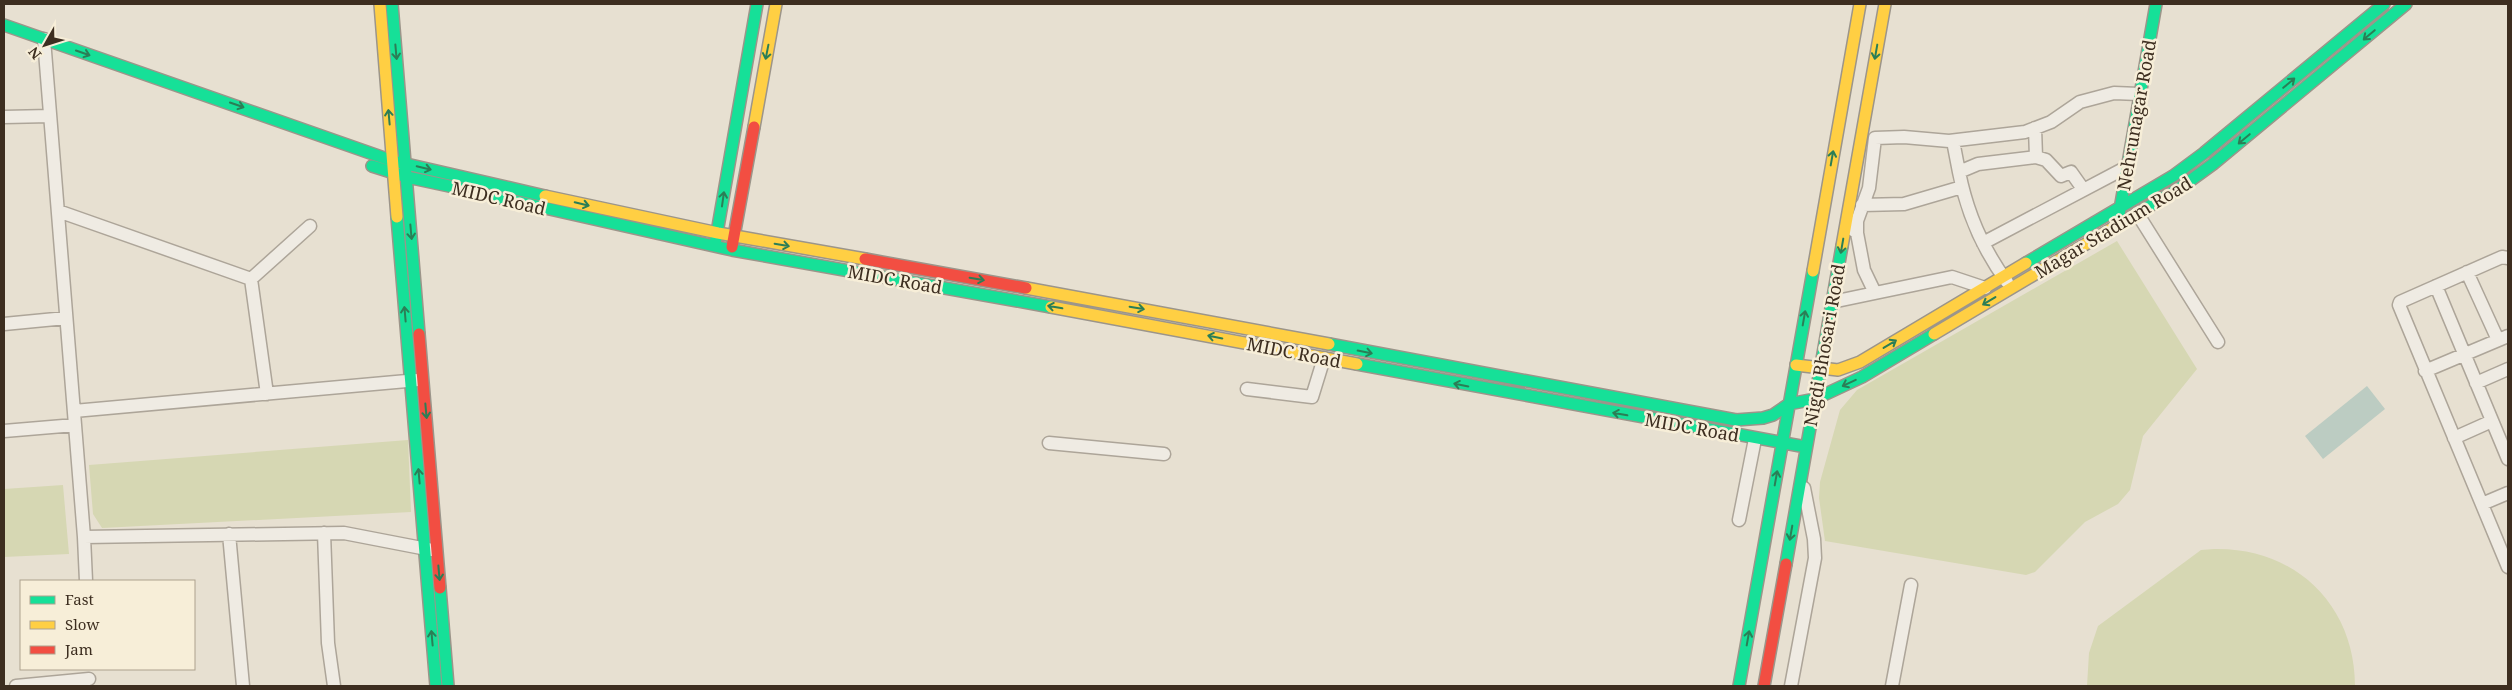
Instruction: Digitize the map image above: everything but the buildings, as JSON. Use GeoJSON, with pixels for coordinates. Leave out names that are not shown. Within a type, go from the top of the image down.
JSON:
{"type":"FeatureCollection","features":[{"type":"Feature","properties":{"kind":"main road"},"geometry":{"type":"LineString","coordinates":[[380,4],[394,174],[417,381],[431,549],[448,686]]}},
{"type":"Feature","properties":{"kind":"main road"},"geometry":{"type":"LineString","coordinates":[[392,4],[407,177],[417,381]]}},
{"type":"Feature","properties":{"kind":"main road"},"geometry":{"type":"LineString","coordinates":[[714,247],[757,4]]}},
{"type":"Feature","properties":{"kind":"main road"},"geometry":{"type":"LineString","coordinates":[[732,250],[776,4]]}},
{"type":"Feature","properties":{"kind":"main road","name":"Nigdi Bhosari Road"},"geometry":{"type":"LineString","coordinates":[[1739,686],[1860,4]]}},
{"type":"Feature","properties":{"kind":"main road","name":"Nigdi Bhosari Road"},"geometry":{"type":"LineString","coordinates":[[1764,686],[1884,4]]}},
{"type":"Feature","properties":{"kind":"main road","name":"Nehrunagar Road"},"geometry":{"type":"LineString","coordinates":[[2117,225],[2156,4]]}},
{"type":"Feature","properties":{"kind":"main road","name":"Magar Stadium Road"},"geometry":{"type":"LineString","coordinates":[[1796,365],[1838,370],[1860,362],[2172,176],[2204,154],[2384,4]]}},
{"type":"Feature","properties":{"kind":"main road","name":"Magar Stadium Road"},"geometry":{"type":"LineString","coordinates":[[1238,327],[1736,420],[1763,418],[1773,415],[1790,404],[1815,399],[1862,377],[2137,214],[2206,170],[2406,4]]}},
{"type":"Feature","properties":{"kind":"main road","name":"MIDC Road"},"geometry":{"type":"LineString","coordinates":[[4,26],[44,45],[394,174],[471,185],[734,236],[1238,327]]}},
{"type":"Feature","properties":{"kind":"main road","name":"MIDC Road"},"geometry":{"type":"LineString","coordinates":[[4,37],[44,45],[471,185],[714,247],[1806,447]]}},
{"type":"Feature","properties":{"kind":"main road"},"geometry":{"type":"LineString","coordinates":[[1235,341],[1238,327]]}},
{"type":"Feature","properties":{"kind":"main road"},"geometry":{"type":"LineString","coordinates":[[431,549],[436,686]]}},
{"type":"Feature","properties":{"kind":"street"},"geometry":{"type":"LineString","coordinates":[[44,45],[86,580]]}},
{"type":"Feature","properties":{"kind":"street"},"geometry":{"type":"LineString","coordinates":[[1875,293],[1864,270],[1857,233],[1862,205],[1869,188],[1875,138],[1904,137],[1954,141],[2025,132],[2051,122],[2080,102],[2114,93],[2139,94]]}},
{"type":"Feature","properties":{"kind":"street"},"geometry":{"type":"LineString","coordinates":[[4,118],[50,116]]}},
{"type":"Feature","properties":{"kind":"street"},"geometry":{"type":"LineString","coordinates":[[2035,128],[2036,157]]}},
{"type":"Feature","properties":{"kind":"street"},"geometry":{"type":"LineString","coordinates":[[1954,141],[1958,172],[1970,217],[1982,243],[2012,288]]}},
{"type":"Feature","properties":{"kind":"street"},"geometry":{"type":"LineString","coordinates":[[1958,172],[1978,164],[2036,157],[2046,160],[2060,176],[2071,172],[2083,188]]}},
{"type":"Feature","properties":{"kind":"street"},"geometry":{"type":"LineString","coordinates":[[1982,243],[2083,188],[2127,167]]}},
{"type":"Feature","properties":{"kind":"street"},"geometry":{"type":"LineString","coordinates":[[1862,205],[1904,204],[1962,187]]}},
{"type":"Feature","properties":{"kind":"street"},"geometry":{"type":"LineString","coordinates":[[58,211],[251,279]]}},
{"type":"Feature","properties":{"kind":"street"},"geometry":{"type":"LineString","coordinates":[[2137,214],[2218,342]]}},
{"type":"Feature","properties":{"kind":"street"},"geometry":{"type":"LineString","coordinates":[[1846,224],[1857,233]]}},
{"type":"Feature","properties":{"kind":"street"},"geometry":{"type":"LineString","coordinates":[[251,279],[310,226]]}},
{"type":"Feature","properties":{"kind":"street"},"geometry":{"type":"LineString","coordinates":[[2508,258],[2502,257],[2400,302],[2399,305],[2508,567]]}},
{"type":"Feature","properties":{"kind":"street"},"geometry":{"type":"LineString","coordinates":[[2425,371],[2503,338],[2468,272]]}},
{"type":"Feature","properties":{"kind":"street"},"geometry":{"type":"LineString","coordinates":[[1832,302],[1952,277],[1985,288]]}},
{"type":"Feature","properties":{"kind":"street"},"geometry":{"type":"LineString","coordinates":[[251,279],[267,394]]}},
{"type":"Feature","properties":{"kind":"street"},"geometry":{"type":"LineString","coordinates":[[2436,286],[2507,453]]}},
{"type":"Feature","properties":{"kind":"street"},"geometry":{"type":"LineString","coordinates":[[4,324],[66,318]]}},
{"type":"Feature","properties":{"kind":"street"},"geometry":{"type":"LineString","coordinates":[[1248,389],[1312,397],[1324,358]]}},
{"type":"Feature","properties":{"kind":"street"},"geometry":{"type":"LineString","coordinates":[[2476,383],[2508,369]]}},
{"type":"Feature","properties":{"kind":"street"},"geometry":{"type":"LineString","coordinates":[[74,411],[417,381]]}},
{"type":"Feature","properties":{"kind":"street"},"geometry":{"type":"LineString","coordinates":[[2454,438],[2492,420]]}},
{"type":"Feature","properties":{"kind":"street"},"geometry":{"type":"LineString","coordinates":[[4,431],[75,425]]}},
{"type":"Feature","properties":{"kind":"street"},"geometry":{"type":"LineString","coordinates":[[1739,520],[1754,439]]}},
{"type":"Feature","properties":{"kind":"street"},"geometry":{"type":"LineString","coordinates":[[1049,443],[1164,454]]}},
{"type":"Feature","properties":{"kind":"street"},"geometry":{"type":"LineString","coordinates":[[1791,686],[1815,558],[1814,539],[1801,476]]}},
{"type":"Feature","properties":{"kind":"street"},"geometry":{"type":"LineString","coordinates":[[2482,504],[2508,494]]}},
{"type":"Feature","properties":{"kind":"street"},"geometry":{"type":"LineString","coordinates":[[84,537],[344,532],[431,549]]}},
{"type":"Feature","properties":{"kind":"street"},"geometry":{"type":"LineString","coordinates":[[324,533],[328,643],[334,686]]}},
{"type":"Feature","properties":{"kind":"street"},"geometry":{"type":"LineString","coordinates":[[229,534],[243,686]]}},
{"type":"Feature","properties":{"kind":"street"},"geometry":{"type":"LineString","coordinates":[[1892,686],[1911,585]]}},
{"type":"Feature","properties":{"kind":"street"},"geometry":{"type":"LineString","coordinates":[[16,686],[89,678]]}},
{"type":"Feature","properties":{"kind":"green space"},"geometry":{"type":"Polygon","coordinates":[[[2117,241],[2197,369],[2143,436],[2130,490],[2118,504],[2085,522],[2035,572],[2026,575],[1825,541],[1819,498],[1820,482],[1840,410],[1857,390],[2117,241]]]}},
{"type":"Feature","properties":{"kind":"green space"},"geometry":{"type":"Polygon","coordinates":[[[408,440],[411,512],[102,528],[93,514],[89,465],[408,440]]]}},
{"type":"Feature","properties":{"kind":"green space"},"geometry":{"type":"Polygon","coordinates":[[[63,485],[69,554],[4,557],[4,489],[63,485]]]}},
{"type":"Feature","properties":{"kind":"green space"},"geometry":{"type":"Polygon","coordinates":[[[2201,550],[2243,551],[2270,558],[2294,570],[2315,586],[2332,607],[2344,630],[2352,657],[2355,686],[2087,686],[2089,653],[2098,626],[2201,550]]]}},
{"type":"Feature","properties":{"kind":"shaded area"},"geometry":{"type":"Polygon","coordinates":[[[2367,386],[2385,409],[2323,459],[2305,436],[2367,386]]]}},
{"type":"Feature","properties":{"kind":"traffic: fast"},"geometry":{"type":"LineString","coordinates":[[392,4],[419,334]]}},
{"type":"Feature","properties":{"kind":"traffic: fast"},"geometry":{"type":"LineString","coordinates":[[715,244],[757,4]]}},
{"type":"Feature","properties":{"kind":"traffic: fast"},"geometry":{"type":"LineString","coordinates":[[2119,215],[2156,4]]}},
{"type":"Feature","properties":{"kind":"traffic: fast"},"geometry":{"type":"LineString","coordinates":[[2026,263],[2173,176],[2204,153],[2384,4]]}},
{"type":"Feature","properties":{"kind":"traffic: fast"},"geometry":{"type":"LineString","coordinates":[[2128,219],[2180,188],[2213,164],[2406,4]]}},
{"type":"Feature","properties":{"kind":"traffic: fast"},"geometry":{"type":"LineString","coordinates":[[4,25],[393,161],[545,196]]}},
{"type":"Feature","properties":{"kind":"traffic: fast"},"geometry":{"type":"LineString","coordinates":[[372,166],[407,177],[463,189]]}},
{"type":"Feature","properties":{"kind":"traffic: fast"},"geometry":{"type":"LineString","coordinates":[[496,197],[732,250],[1051,307]]}},
{"type":"Feature","properties":{"kind":"traffic: fast"},"geometry":{"type":"LineString","coordinates":[[397,217],[436,686]]}},
{"type":"Feature","properties":{"kind":"traffic: fast"},"geometry":{"type":"LineString","coordinates":[[1786,564],[1842,246]]}},
{"type":"Feature","properties":{"kind":"traffic: fast"},"geometry":{"type":"LineString","coordinates":[[1739,686],[1813,271]]}},
{"type":"Feature","properties":{"kind":"traffic: fast"},"geometry":{"type":"LineString","coordinates":[[1329,344],[1736,420],[1763,418],[1773,415],[1789,404],[1815,399],[1862,377],[1934,334]]}},
{"type":"Feature","properties":{"kind":"traffic: fast"},"geometry":{"type":"LineString","coordinates":[[1357,364],[1806,447]]}},
{"type":"Feature","properties":{"kind":"traffic: fast"},"geometry":{"type":"LineString","coordinates":[[440,588],[448,686]]}},
{"type":"Feature","properties":{"kind":"traffic: slow"},"geometry":{"type":"LineString","coordinates":[[380,4],[397,217]]}},
{"type":"Feature","properties":{"kind":"traffic: slow"},"geometry":{"type":"LineString","coordinates":[[754,127],[776,4]]}},
{"type":"Feature","properties":{"kind":"traffic: slow"},"geometry":{"type":"LineString","coordinates":[[1813,271],[1860,4]]}},
{"type":"Feature","properties":{"kind":"traffic: slow"},"geometry":{"type":"LineString","coordinates":[[1842,246],[1885,4]]}},
{"type":"Feature","properties":{"kind":"traffic: slow"},"geometry":{"type":"LineString","coordinates":[[545,196],[718,233],[865,259]]}},
{"type":"Feature","properties":{"kind":"traffic: slow"},"geometry":{"type":"LineString","coordinates":[[1934,334],[2128,219]]}},
{"type":"Feature","properties":{"kind":"traffic: slow"},"geometry":{"type":"LineString","coordinates":[[1796,365],[1838,370],[1860,362],[2026,263]]}},
{"type":"Feature","properties":{"kind":"traffic: slow"},"geometry":{"type":"LineString","coordinates":[[1026,288],[1329,344]]}},
{"type":"Feature","properties":{"kind":"traffic: slow"},"geometry":{"type":"LineString","coordinates":[[1051,307],[1357,364]]}},
{"type":"Feature","properties":{"kind":"traffic: jam"},"geometry":{"type":"LineString","coordinates":[[732,247],[754,127]]}},
{"type":"Feature","properties":{"kind":"traffic: jam"},"geometry":{"type":"LineString","coordinates":[[865,259],[1026,288]]}},
{"type":"Feature","properties":{"kind":"traffic: jam"},"geometry":{"type":"LineString","coordinates":[[419,334],[440,588]]}},
{"type":"Feature","properties":{"kind":"traffic: jam"},"geometry":{"type":"LineString","coordinates":[[1764,686],[1786,564]]}}]}
